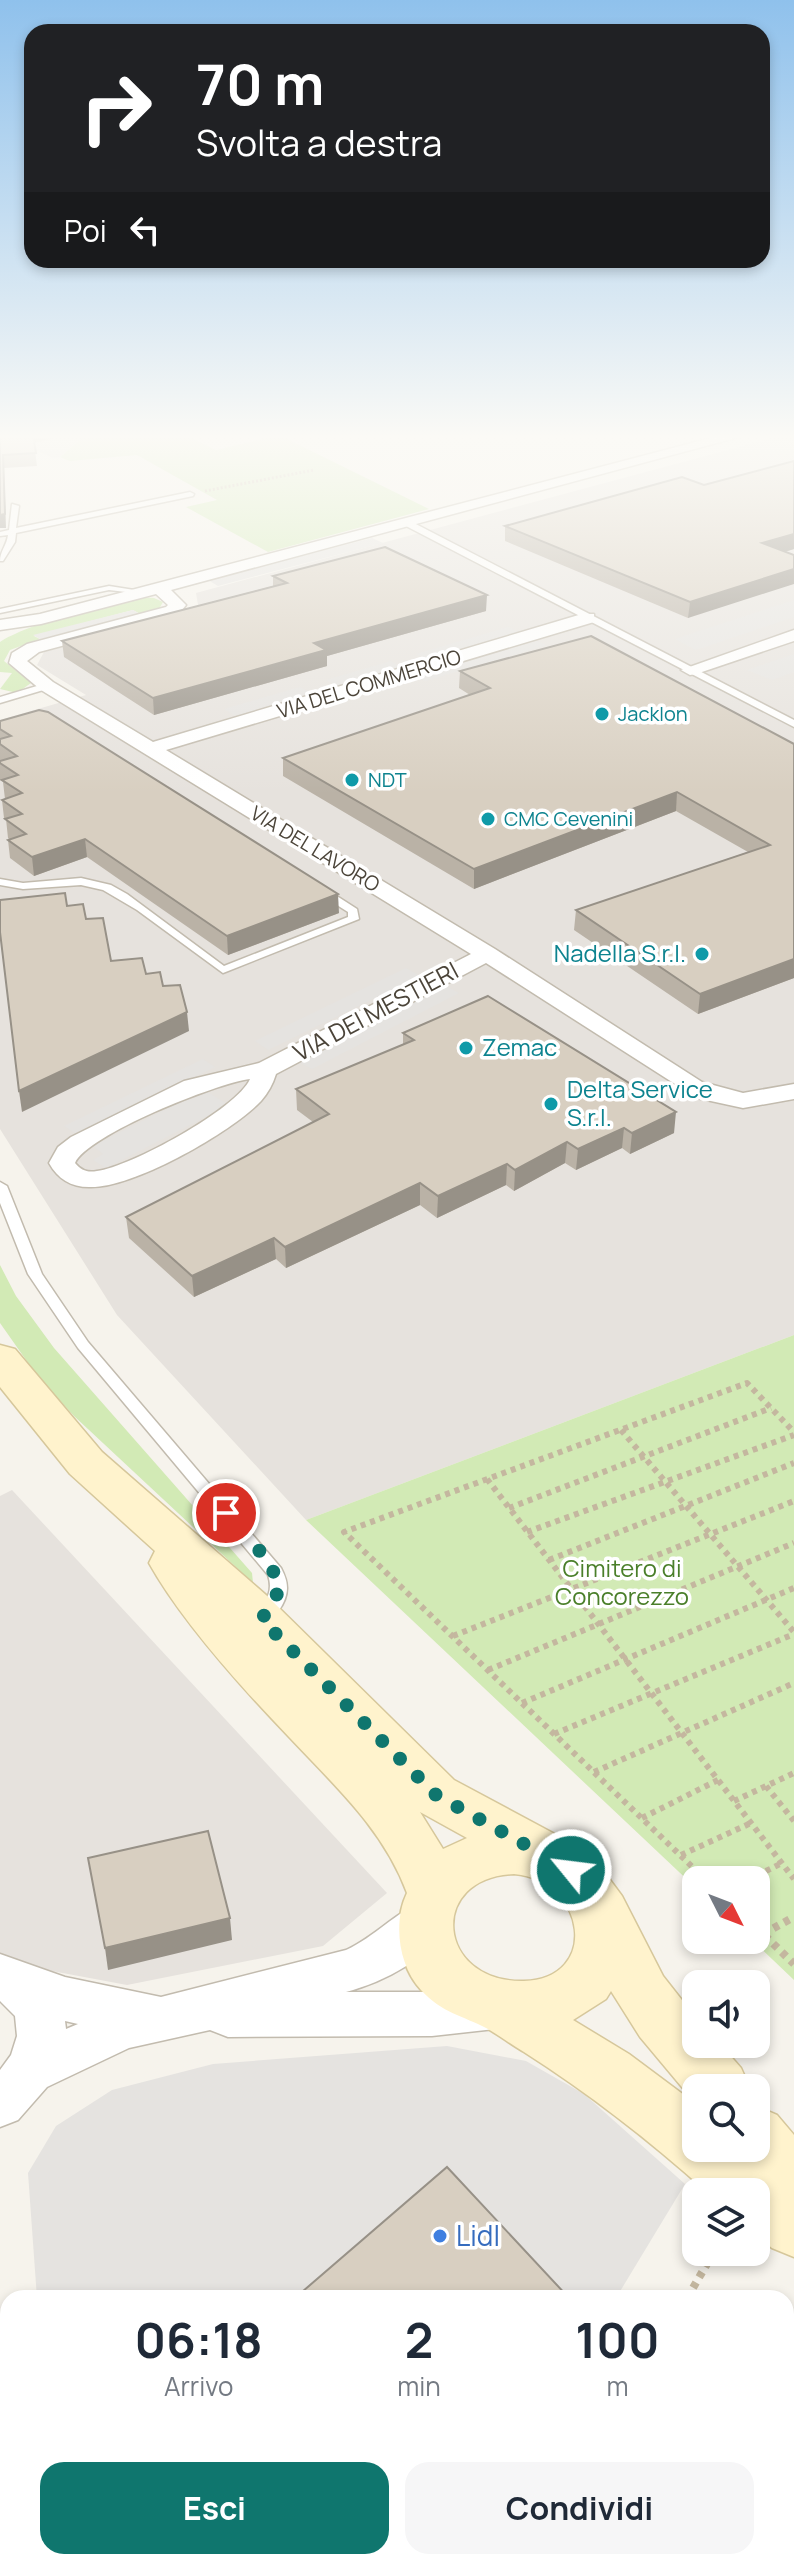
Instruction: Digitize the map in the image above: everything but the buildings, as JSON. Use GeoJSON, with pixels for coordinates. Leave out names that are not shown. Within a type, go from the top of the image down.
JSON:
{"type":"FeatureCollection","features":[{"type":"Feature","properties":{"kind":"main road"},"geometry":{"type":"LineString","coordinates":[[0,1359],[66,1441],[112,1488],[261,1619],[436,1795],[560,1863],[588,1886],[643,1994],[709,2074]]}},
{"type":"Feature","properties":{"kind":"main road"},"geometry":{"type":"LineString","coordinates":[[112,1488],[278,1692],[397,1821],[419,1855],[429,1908],[428,1949],[442,1974],[472,1997],[502,2007],[608,2073],[682,2130]]}},
{"type":"Feature","properties":{"kind":"main road"},"geometry":{"type":"LineString","coordinates":[[429,1908],[453,1870],[481,1855],[517,1851],[560,1863]]}},
{"type":"Feature","properties":{"kind":"main road"},"geometry":{"type":"LineString","coordinates":[[502,2007],[543,2005],[578,1988],[601,1956],[605,1937],[603,1916]]}},
{"type":"Feature","properties":{"kind":"main road"},"geometry":{"type":"LineString","coordinates":[[770,2152],[794,2182]]}},
{"type":"Feature","properties":{"kind":"main road"},"geometry":{"type":"LineString","coordinates":[[719,2162],[737,2178]]}},
{"type":"Feature","properties":{"kind":"main road"},"geometry":{"type":"LineString","coordinates":[[770,2206],[794,2226]]}},
{"type":"Feature","properties":{"kind":"street"},"geometry":{"type":"LineString","coordinates":[[0,625],[41,619],[289,554]]}},
{"type":"Feature","properties":{"kind":"street","name":"VIA DEL LAVORO"},"geometry":{"type":"LineString","coordinates":[[151,590],[176,600],[178,605],[172,611],[46,643],[18,657],[18,663],[47,686],[487,954],[706,1094],[721,1099],[753,1101],[794,1091]]}},
{"type":"Feature","properties":{"kind":"street","name":"VIA DEL COMMERCIO"},"geometry":{"type":"LineString","coordinates":[[150,749],[588,618]]}},
{"type":"Feature","properties":{"kind":"street"},"geometry":{"type":"LineString","coordinates":[[0,636],[41,619]]}},
{"type":"Feature","properties":{"kind":"street"},"geometry":{"type":"LineString","coordinates":[[690,670],[794,635]]}},
{"type":"Feature","properties":{"kind":"street","name":"VIA DEI MESTIERI"},"geometry":{"type":"LineString","coordinates":[[265,1070],[258,1090],[232,1113],[112,1176],[83,1179],[65,1169],[64,1157],[73,1146],[177,1093],[224,1074],[265,1070],[487,954]]}},
{"type":"Feature","properties":{"kind":"street"},"geometry":{"type":"LineString","coordinates":[[16,2086],[122,2027],[173,2017],[363,1966],[429,1908]]}},
{"type":"Feature","properties":{"kind":"street"},"geometry":{"type":"LineString","coordinates":[[9,1979],[65,1999],[173,2017],[432,2014],[502,2007]]}},
{"type":"Feature","properties":{"kind":"street"},"geometry":{"type":"LineString","coordinates":[[9,1979],[33,1999],[42,2021],[41,2045],[16,2086]]}},
{"type":"Feature","properties":{"kind":"lane"},"geometry":{"type":"LineString","coordinates":[[466,554],[794,724]]}},
{"type":"Feature","properties":{"kind":"lane"},"geometry":{"type":"LineString","coordinates":[[0,611],[109,588],[151,590]]}},
{"type":"Feature","properties":{"kind":"lane"},"geometry":{"type":"LineString","coordinates":[[0,700],[47,686]]}},
{"type":"Feature","properties":{"kind":"lane"},"geometry":{"type":"LineString","coordinates":[[0,882],[25,887],[76,881],[109,888],[223,970],[354,919],[353,911],[313,885]]}},
{"type":"Feature","properties":{"kind":"lane"},"geometry":{"type":"LineString","coordinates":[[0,1186],[35,1274],[83,1345],[275,1572],[280,1583],[279,1594],[261,1619]]}},
{"type":"Feature","properties":{"kind":"path"},"geometry":{"type":"LineString","coordinates":[[527,1532],[794,1433],[747,1383],[344,1532],[692,1866]]}},
{"type":"Feature","properties":{"kind":"path"},"geometry":{"type":"LineString","coordinates":[[509,1508],[771,1408]]}},
{"type":"Feature","properties":{"kind":"path"},"geometry":{"type":"LineString","coordinates":[[554,1734],[794,1633],[621,1430]]}},
{"type":"Feature","properties":{"kind":"path"},"geometry":{"type":"LineString","coordinates":[[549,1560],[794,1463]]}},
{"type":"Feature","properties":{"kind":"path"},"geometry":{"type":"LineString","coordinates":[[487,1479],[794,1879]]}},
{"type":"Feature","properties":{"kind":"path"},"geometry":{"type":"LineString","coordinates":[[452,1636],[794,1501]]}},
{"type":"Feature","properties":{"kind":"path"},"geometry":{"type":"LineString","coordinates":[[488,1670],[794,1543]]}},
{"type":"Feature","properties":{"kind":"path"},"geometry":{"type":"LineString","coordinates":[[522,1703],[794,1588]]}},
{"type":"Feature","properties":{"kind":"path"},"geometry":{"type":"LineString","coordinates":[[594,1772],[794,1683]]}},
{"type":"Feature","properties":{"kind":"path"},"geometry":{"type":"LineString","coordinates":[[734,1801],[794,1773]]}},
{"type":"Feature","properties":{"kind":"path"},"geometry":{"type":"LineString","coordinates":[[642,1818],[718,1780]]}},
{"type":"Feature","properties":{"kind":"path"},"geometry":{"type":"LineString","coordinates":[[766,1786],[794,1821]]}},
{"type":"Feature","properties":{"kind":"path"},"geometry":{"type":"LineString","coordinates":[[681,1855],[751,1823]]}},
{"type":"Feature","properties":{"kind":"path"},"geometry":{"type":"LineString","coordinates":[[770,1869],[782,1863]]}},
{"type":"Feature","properties":{"kind":"path"},"geometry":{"type":"LineString","coordinates":[[770,1930],[794,1917]]}},
{"type":"Feature","properties":{"kind":"path"},"geometry":{"type":"LineString","coordinates":[[770,1941],[794,1964]]}},
{"type":"Feature","properties":{"kind":"path"},"geometry":{"type":"LineString","coordinates":[[692,2290],[706,2266]]}},
{"type":"Feature","properties":{"kind":"shaded area"},"geometry":{"type":"Polygon","coordinates":[[[310,554],[341,554],[218,586],[208,580],[310,554]]]}},
{"type":"Feature","properties":{"kind":"shaded area"},"geometry":{"type":"Polygon","coordinates":[[[341,554],[794,554],[794,1335],[306,1520],[117,1315],[0,1129],[0,720],[86,695],[37,665],[44,652],[199,611],[196,593],[341,554]]]}},
{"type":"Feature","properties":{"kind":"shaded area"},"geometry":{"type":"Polygon","coordinates":[[[794,600],[794,617],[696,650],[675,639],[794,600]]]}},
{"type":"Feature","properties":{"kind":"shaded area"},"geometry":{"type":"Polygon","coordinates":[[[133,610],[140,614],[40,639],[33,635],[133,610]]]}},
{"type":"Feature","properties":{"kind":"shaded area"},"geometry":{"type":"Polygon","coordinates":[[[508,627],[520,633],[428,660],[416,654],[508,627]]]}},
{"type":"Feature","properties":{"kind":"shaded area"},"geometry":{"type":"Polygon","coordinates":[[[537,641],[547,645],[425,681],[415,676],[537,641]]]}},
{"type":"Feature","properties":{"kind":"shaded area"},"geometry":{"type":"Polygon","coordinates":[[[794,654],[794,672],[772,680],[747,670],[794,654]]]}},
{"type":"Feature","properties":{"kind":"shaded area"},"geometry":{"type":"Polygon","coordinates":[[[391,661],[402,667],[337,686],[326,680],[391,661]]]}},
{"type":"Feature","properties":{"kind":"shaded area"},"geometry":{"type":"Polygon","coordinates":[[[300,687],[311,693],[235,716],[224,709],[300,687]]]}},
{"type":"Feature","properties":{"kind":"shaded area"},"geometry":{"type":"Polygon","coordinates":[[[406,968],[420,976],[268,1050],[255,1041],[406,968]]]}},
{"type":"Feature","properties":{"kind":"shaded area"},"geometry":{"type":"Polygon","coordinates":[[[444,985],[459,993],[312,1069],[296,1061],[444,985]]]}},
{"type":"Feature","properties":{"kind":"shaded area"},"geometry":{"type":"Polygon","coordinates":[[[203,1059],[215,1067],[76,1134],[64,1126],[203,1059]]]}},
{"type":"Feature","properties":{"kind":"shaded area"},"geometry":{"type":"Polygon","coordinates":[[[204,1090],[229,1105],[106,1168],[93,1160],[103,1154],[93,1146],[204,1090]]]}},
{"type":"Feature","properties":{"kind":"shaded area"},"geometry":{"type":"Polygon","coordinates":[[[12,1490],[387,1893],[323,1946],[127,1985],[36,1968],[0,1954],[0,1496],[12,1490]]]}},
{"type":"Feature","properties":{"kind":"shaded area"},"geometry":{"type":"Polygon","coordinates":[[[447,2046],[526,2061],[584,2094],[682,2181],[682,2189],[621,2290],[36,2290],[28,2173],[56,2126],[112,2090],[213,2064],[447,2046]]]}},
{"type":"Feature","properties":{"kind":"green space"},"geometry":{"type":"Polygon","coordinates":[[[154,598],[163,602],[159,609],[140,614],[133,610],[34,636],[40,639],[10,650],[4,661],[31,683],[17,693],[0,689],[12,673],[0,672],[0,642],[76,612],[121,601],[154,598]]]}},
{"type":"Feature","properties":{"kind":"green space"},"geometry":{"type":"Polygon","coordinates":[[[0,1265],[16,1296],[54,1348],[252,1573],[253,1583],[74,1416],[38,1377],[0,1323],[0,1265]]]}},
{"type":"Feature","properties":{"kind":"green space","name":"Cimitero di Concorezzo"},"geometry":{"type":"Polygon","coordinates":[[[794,1335],[794,1980],[767,1954],[770,1954],[770,1866],[682,1866],[682,1875],[306,1520],[794,1335]]]}},
{"type":"Feature","properties":{"kind":"place","name":"Jacklon"},"geometry":{"type":"Point","coordinates":[602,714]}},
{"type":"Feature","properties":{"kind":"place","name":"NDT"},"geometry":{"type":"Point","coordinates":[352,780]}},
{"type":"Feature","properties":{"kind":"place","name":"CMC Cevenini"},"geometry":{"type":"Point","coordinates":[488,819]}},
{"type":"Feature","properties":{"kind":"place","name":"Nadella S.r.l."},"geometry":{"type":"Point","coordinates":[702,954]}},
{"type":"Feature","properties":{"kind":"place","name":"Zemac"},"geometry":{"type":"Point","coordinates":[466,1048]}},
{"type":"Feature","properties":{"kind":"place","name":"Delta Service S.r.l."},"geometry":{"type":"Point","coordinates":[551,1104]}},
{"type":"Feature","properties":{"kind":"place","name":"Lidl"},"geometry":{"type":"Point","coordinates":[440,2236]}},
{"type":"Feature","properties":{"kind":"route"},"geometry":{"type":"LineString","coordinates":[[226,1513],[264,1556],[280,1583],[274,1604],[261,1619],[436,1795],[571,1870]]}}]}
